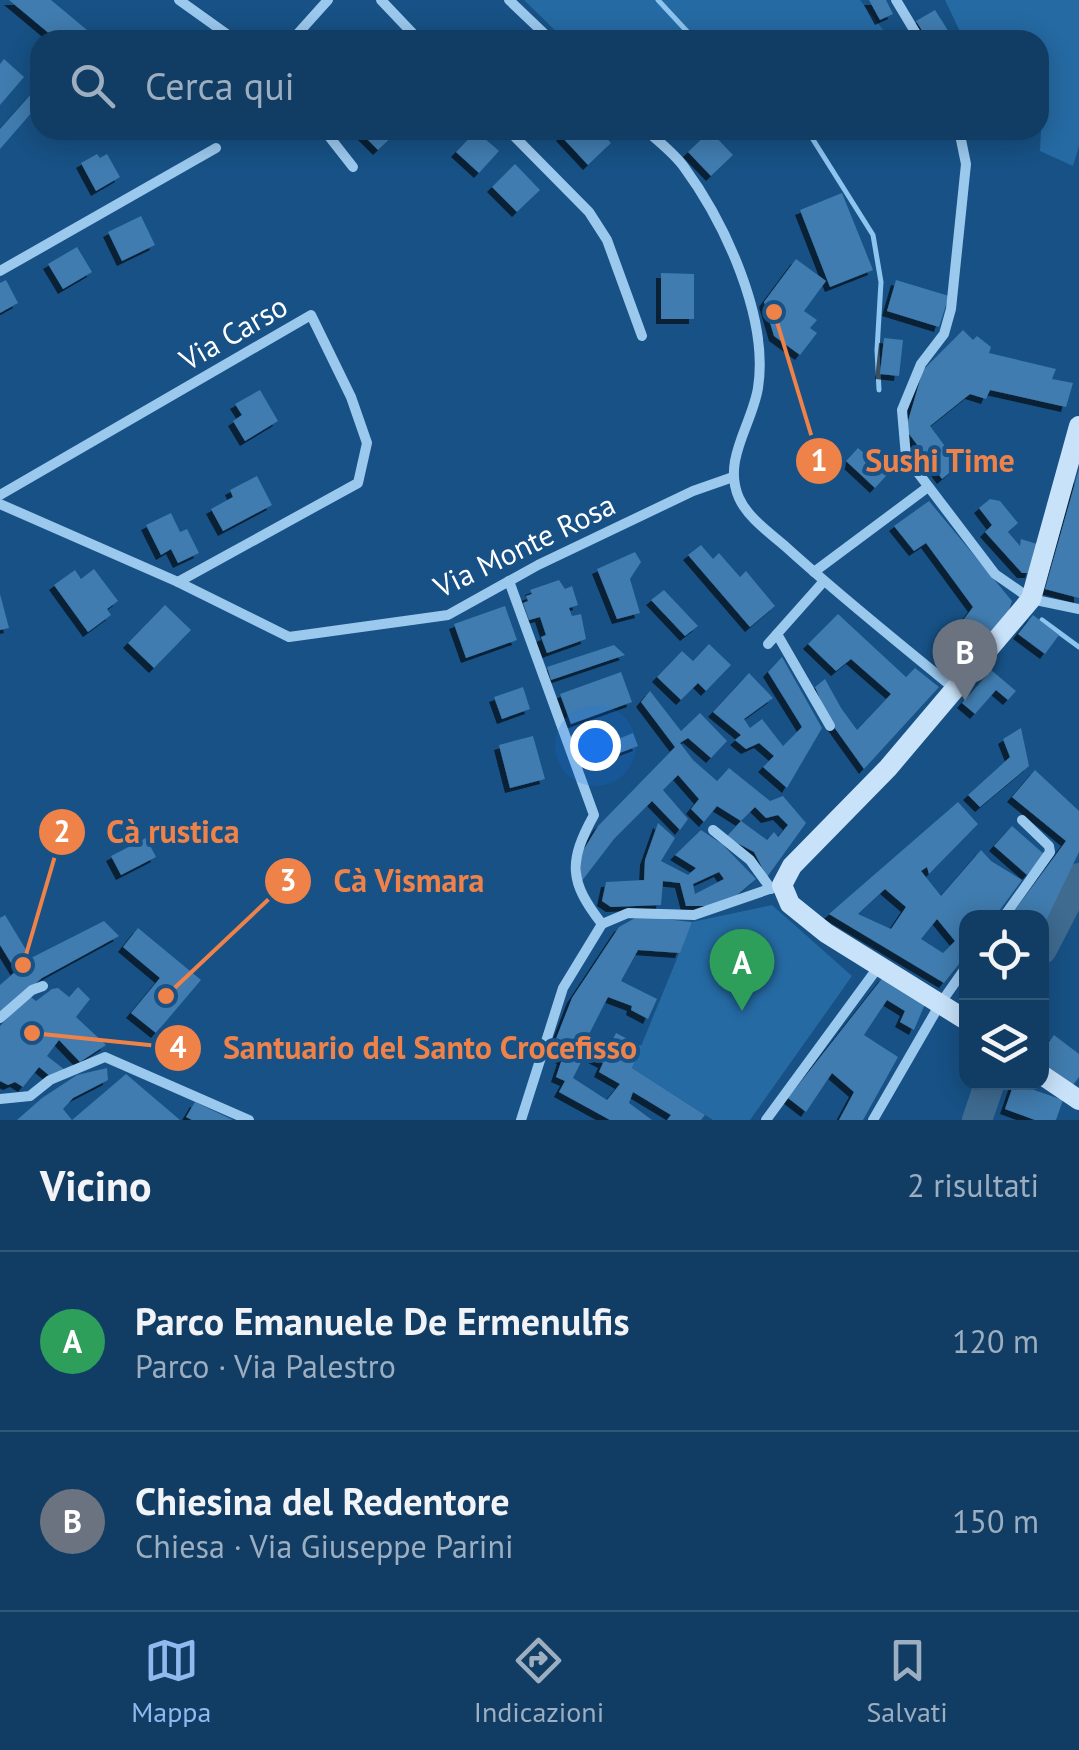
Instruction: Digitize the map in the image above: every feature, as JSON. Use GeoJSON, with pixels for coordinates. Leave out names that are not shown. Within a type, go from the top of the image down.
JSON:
{"type":"FeatureCollection","features":[{"type":"Feature","properties":{"kind":"street"},"geometry":{"type":"LineString","coordinates":[[178,0],[221,30]]}},
{"type":"Feature","properties":{"kind":"street"},"geometry":{"type":"LineString","coordinates":[[301,30],[328,0]]}},
{"type":"Feature","properties":{"kind":"street"},"geometry":{"type":"LineString","coordinates":[[381,0],[410,30]]}},
{"type":"Feature","properties":{"kind":"street"},"geometry":{"type":"LineString","coordinates":[[508,0],[540,30]]}},
{"type":"Feature","properties":{"kind":"street"},"geometry":{"type":"LineString","coordinates":[[896,0],[914,30]]}},
{"type":"Feature","properties":{"kind":"street"},"geometry":{"type":"LineString","coordinates":[[332,140],[353,167]]}},
{"type":"Feature","properties":{"kind":"street"},"geometry":{"type":"LineString","coordinates":[[518,140],[589,212],[607,240],[642,336]]}},
{"type":"Feature","properties":{"kind":"street"},"geometry":{"type":"LineString","coordinates":[[657,140],[682,164],[720,222],[756,331],[758,392],[737,451],[733,477],[739,499],[750,516],[956,690]]}},
{"type":"Feature","properties":{"kind":"street"},"geometry":{"type":"LineString","coordinates":[[961,140],[966,164],[952,308],[944,334],[921,364],[902,410],[906,457],[995,574],[1030,598],[1079,609]]}},
{"type":"Feature","properties":{"kind":"street"},"geometry":{"type":"LineString","coordinates":[[0,271],[216,148]]}},
{"type":"Feature","properties":{"kind":"street","name":"Via Carso"},"geometry":{"type":"LineString","coordinates":[[0,495],[312,315],[351,397],[367,443],[358,483],[178,582]]}},
{"type":"Feature","properties":{"kind":"street"},"geometry":{"type":"LineString","coordinates":[[521,1120],[563,988],[602,924],[628,913],[694,915],[777,887],[815,840],[888,768],[1030,598],[1079,426]]}},
{"type":"Feature","properties":{"kind":"street","name":"Via Monte Rosa"},"geometry":{"type":"LineString","coordinates":[[0,504],[178,582],[288,637],[448,615],[509,580],[693,491],[733,477]]}},
{"type":"Feature","properties":{"kind":"street"},"geometry":{"type":"LineString","coordinates":[[814,572],[928,486]]}},
{"type":"Feature","properties":{"kind":"street"},"geometry":{"type":"LineString","coordinates":[[509,580],[594,815],[579,842],[574,873],[581,897],[602,924]]}},
{"type":"Feature","properties":{"kind":"street"},"geometry":{"type":"LineString","coordinates":[[768,644],[824,581]]}},
{"type":"Feature","properties":{"kind":"street"},"geometry":{"type":"LineString","coordinates":[[777,634],[830,726]]}},
{"type":"Feature","properties":{"kind":"street"},"geometry":{"type":"LineString","coordinates":[[1009,910],[1051,849],[1022,820]]}},
{"type":"Feature","properties":{"kind":"street"},"geometry":{"type":"LineString","coordinates":[[713,830],[750,860],[790,904],[826,932],[959,1016]]}},
{"type":"Feature","properties":{"kind":"street"},"geometry":{"type":"LineString","coordinates":[[766,1120],[879,966]]}},
{"type":"Feature","properties":{"kind":"street"},"geometry":{"type":"LineString","coordinates":[[873,1120],[959,977]]}},
{"type":"Feature","properties":{"kind":"street"},"geometry":{"type":"LineString","coordinates":[[0,1018],[32,990],[43,986]]}},
{"type":"Feature","properties":{"kind":"street"},"geometry":{"type":"LineString","coordinates":[[0,1098],[30,1096],[50,1080],[105,1057],[249,1120]]}},
{"type":"Feature","properties":{"kind":"street"},"geometry":{"type":"LineString","coordinates":[[1049,1081],[1079,1100]]}},
{"type":"Feature","properties":{"kind":"shaded area"},"geometry":{"type":"Polygon","coordinates":[[[524,0],[860,0],[883,30],[555,30],[524,0]]]}},
{"type":"Feature","properties":{"kind":"shaded area"},"geometry":{"type":"Polygon","coordinates":[[[945,0],[1079,0],[1079,146],[1073,166],[1040,151],[1041,140],[1049,140],[1049,30],[959,30],[945,0]]]}},
{"type":"Feature","properties":{"kind":"shaded area"},"geometry":{"type":"Polygon","coordinates":[[[772,905],[852,976],[750,1120],[713,1120],[632,1068],[692,922],[772,905]]]}},
{"type":"Feature","properties":{"kind":"building"},"geometry":{"type":"Polygon","coordinates":[[[9,0],[51,0],[87,30],[45,30],[9,0]]]}},
{"type":"Feature","properties":{"kind":"building"},"geometry":{"type":"Polygon","coordinates":[[[869,0],[886,0],[893,14],[880,20],[869,0]]]}},
{"type":"Feature","properties":{"kind":"building"},"geometry":{"type":"Polygon","coordinates":[[[935,10],[948,30],[922,30],[916,21],[935,10]]]}},
{"type":"Feature","properties":{"kind":"building"},"geometry":{"type":"Polygon","coordinates":[[[4,59],[24,77],[0,105],[0,64],[4,59]]]}},
{"type":"Feature","properties":{"kind":"building"},"geometry":{"type":"Polygon","coordinates":[[[30,95],[30,114],[0,149],[0,129],[30,95]]]}},
{"type":"Feature","properties":{"kind":"building"},"geometry":{"type":"Polygon","coordinates":[[[368,140],[388,140],[378,150],[368,140]]]}},
{"type":"Feature","properties":{"kind":"building"},"geometry":{"type":"Polygon","coordinates":[[[467,140],[486,140],[499,151],[479,173],[456,152],[467,140]]]}},
{"type":"Feature","properties":{"kind":"building"},"geometry":{"type":"Polygon","coordinates":[[[565,140],[608,140],[611,143],[588,165],[565,140]]]}},
{"type":"Feature","properties":{"kind":"building"},"geometry":{"type":"Polygon","coordinates":[[[701,140],[719,140],[733,155],[711,176],[688,152],[701,140]]]}},
{"type":"Feature","properties":{"kind":"building"},"geometry":{"type":"Polygon","coordinates":[[[97,154],[100,158],[107,154],[120,177],[96,191],[81,163],[97,154]]]}},
{"type":"Feature","properties":{"kind":"building"},"geometry":{"type":"Polygon","coordinates":[[[515,164],[540,190],[517,212],[492,187],[515,164]]]}},
{"type":"Feature","properties":{"kind":"building"},"geometry":{"type":"Polygon","coordinates":[[[842,193],[873,270],[830,287],[800,210],[842,193]]]}},
{"type":"Feature","properties":{"kind":"building"},"geometry":{"type":"Polygon","coordinates":[[[141,216],[155,245],[122,261],[108,232],[141,216]]]}},
{"type":"Feature","properties":{"kind":"building"},"geometry":{"type":"Polygon","coordinates":[[[77,247],[92,272],[63,289],[48,264],[77,247]]]}},
{"type":"Feature","properties":{"kind":"building"},"geometry":{"type":"Polygon","coordinates":[[[796,259],[826,281],[804,311],[817,320],[810,328],[817,333],[800,355],[774,336],[764,302],[796,259]]]}},
{"type":"Feature","properties":{"kind":"building"},"geometry":{"type":"Polygon","coordinates":[[[661,273],[694,274],[694,319],[661,319],[661,273]]]}},
{"type":"Feature","properties":{"kind":"building"},"geometry":{"type":"Polygon","coordinates":[[[6,280],[18,303],[0,313],[0,283],[6,280]]]}},
{"type":"Feature","properties":{"kind":"building"},"geometry":{"type":"Polygon","coordinates":[[[896,280],[949,296],[939,327],[887,311],[896,280]]]}},
{"type":"Feature","properties":{"kind":"building"},"geometry":{"type":"Polygon","coordinates":[[[963,330],[973,340],[977,336],[991,347],[989,353],[1056,369],[1052,379],[1073,383],[1066,407],[990,390],[986,399],[970,394],[930,426],[959,465],[942,479],[907,431],[908,421],[923,370],[963,330]]]}},
{"type":"Feature","properties":{"kind":"building"},"geometry":{"type":"Polygon","coordinates":[[[884,338],[903,340],[899,376],[880,374],[884,338]]]}},
{"type":"Feature","properties":{"kind":"building"},"geometry":{"type":"Polygon","coordinates":[[[260,390],[278,421],[245,441],[233,421],[242,415],[235,404],[260,390]]]}},
{"type":"Feature","properties":{"kind":"building"},"geometry":{"type":"Polygon","coordinates":[[[858,448],[871,459],[880,450],[896,465],[875,488],[846,461],[858,448]]]}},
{"type":"Feature","properties":{"kind":"building"},"geometry":{"type":"Polygon","coordinates":[[[1079,469],[1079,598],[1045,589],[1079,469]]]}},
{"type":"Feature","properties":{"kind":"building"},"geometry":{"type":"Polygon","coordinates":[[[257,476],[272,505],[223,531],[211,509],[233,497],[230,490],[257,476]]]}},
{"type":"Feature","properties":{"kind":"building"},"geometry":{"type":"Polygon","coordinates":[[[990,499],[1000,501],[1018,523],[1008,532],[1020,546],[1021,539],[1037,544],[1030,573],[1022,573],[985,532],[992,525],[979,508],[990,499]]]}},
{"type":"Feature","properties":{"kind":"building"},"geometry":{"type":"Polygon","coordinates":[[[929,501],[1012,601],[1008,613],[960,676],[938,654],[973,607],[926,543],[914,551],[894,526],[929,501]]]}},
{"type":"Feature","properties":{"kind":"building"},"geometry":{"type":"Polygon","coordinates":[[[171,513],[180,532],[187,529],[199,553],[178,563],[171,549],[161,555],[146,525],[171,513]]]}},
{"type":"Feature","properties":{"kind":"building"},"geometry":{"type":"Polygon","coordinates":[[[701,545],[713,559],[719,553],[740,577],[746,571],[775,606],[750,627],[688,555],[701,545]]]}},
{"type":"Feature","properties":{"kind":"building"},"geometry":{"type":"Polygon","coordinates":[[[635,552],[641,562],[630,579],[640,613],[617,619],[597,569],[635,552]]]}},
{"type":"Feature","properties":{"kind":"building"},"geometry":{"type":"Polygon","coordinates":[[[94,569],[118,601],[107,609],[111,615],[88,632],[54,585],[75,570],[81,579],[94,569]]]}},
{"type":"Feature","properties":{"kind":"building"},"geometry":{"type":"Polygon","coordinates":[[[559,580],[565,589],[572,586],[578,605],[569,608],[572,616],[581,614],[586,639],[547,653],[540,617],[529,620],[523,603],[532,594],[530,590],[559,580]]]}},
{"type":"Feature","properties":{"kind":"building"},"geometry":{"type":"Polygon","coordinates":[[[664,590],[698,626],[685,636],[651,600],[664,590]]]}},
{"type":"Feature","properties":{"kind":"building"},"geometry":{"type":"Polygon","coordinates":[[[0,594],[9,628],[0,630],[0,594]]]}},
{"type":"Feature","properties":{"kind":"building"},"geometry":{"type":"Polygon","coordinates":[[[165,605],[191,630],[154,668],[128,643],[165,605]]]}},
{"type":"Feature","properties":{"kind":"building"},"geometry":{"type":"Polygon","coordinates":[[[505,606],[517,640],[466,658],[454,624],[505,606]]]}},
{"type":"Feature","properties":{"kind":"building"},"geometry":{"type":"Polygon","coordinates":[[[838,614],[906,677],[915,668],[939,687],[864,769],[829,720],[815,687],[825,679],[857,730],[891,694],[851,659],[836,671],[808,644],[838,614]]]}},
{"type":"Feature","properties":{"kind":"building"},"geometry":{"type":"Polygon","coordinates":[[[1033,615],[1059,635],[1045,654],[1018,634],[1033,615]]]}},
{"type":"Feature","properties":{"kind":"building"},"geometry":{"type":"Polygon","coordinates":[[[709,644],[731,665],[706,691],[698,683],[681,700],[657,677],[682,651],[693,661],[709,644]]]}},
{"type":"Feature","properties":{"kind":"building"},"geometry":{"type":"Polygon","coordinates":[[[614,645],[625,655],[551,680],[547,667],[614,645]]]}},
{"type":"Feature","properties":{"kind":"building"},"geometry":{"type":"Polygon","coordinates":[[[782,657],[822,728],[787,788],[763,767],[774,756],[759,743],[746,749],[735,740],[741,735],[713,712],[749,673],[773,698],[744,719],[750,728],[762,719],[783,746],[802,727],[768,672],[782,657]]]}},
{"type":"Feature","properties":{"kind":"building"},"geometry":{"type":"Polygon","coordinates":[[[991,670],[1016,691],[1008,700],[996,690],[975,714],[962,703],[991,670]]]}},
{"type":"Feature","properties":{"kind":"building"},"geometry":{"type":"Polygon","coordinates":[[[621,672],[632,702],[571,724],[560,694],[621,672]]]}},
{"type":"Feature","properties":{"kind":"building"},"geometry":{"type":"Polygon","coordinates":[[[523,687],[530,709],[502,719],[494,697],[523,687]]]}},
{"type":"Feature","properties":{"kind":"building"},"geometry":{"type":"Polygon","coordinates":[[[650,691],[681,731],[700,713],[727,741],[711,758],[688,738],[680,743],[717,781],[729,768],[770,801],[783,796],[806,823],[767,877],[754,852],[726,837],[741,821],[717,806],[704,822],[691,809],[699,799],[678,775],[663,790],[688,819],[680,830],[652,801],[614,839],[581,882],[581,854],[598,826],[675,747],[641,702],[650,691]],[[755,807],[741,821],[767,840],[774,832],[778,837],[788,825],[778,815],[766,818],[755,807]]]}},
{"type":"Feature","properties":{"kind":"building"},"geometry":{"type":"Polygon","coordinates":[[[1021,728],[1029,766],[980,807],[968,795],[1010,757],[1003,739],[1021,728]]]}},
{"type":"Feature","properties":{"kind":"building"},"geometry":{"type":"Polygon","coordinates":[[[633,733],[638,746],[596,762],[591,750],[633,733]]]}},
{"type":"Feature","properties":{"kind":"building"},"geometry":{"type":"Polygon","coordinates":[[[533,736],[545,779],[510,788],[499,745],[533,736]]]}},
{"type":"Feature","properties":{"kind":"building"},"geometry":{"type":"Polygon","coordinates":[[[1035,770],[1079,811],[1079,852],[1049,914],[1049,910],[1015,910],[1066,841],[1012,797],[1035,770]]]}},
{"type":"Feature","properties":{"kind":"building"},"geometry":{"type":"Polygon","coordinates":[[[958,802],[978,824],[929,874],[927,867],[921,871],[941,896],[981,850],[1022,880],[1000,910],[959,910],[959,964],[944,983],[829,914],[958,802]],[[885,889],[858,914],[891,929],[906,907],[885,889]],[[937,919],[921,939],[943,953],[955,941],[937,919]]]}},
{"type":"Feature","properties":{"kind":"building"},"geometry":{"type":"Polygon","coordinates":[[[658,823],[675,838],[661,861],[688,875],[696,868],[675,855],[701,830],[722,844],[756,879],[736,896],[710,906],[686,906],[680,883],[663,881],[661,905],[611,907],[602,901],[606,882],[644,880],[645,860],[658,823]],[[719,872],[693,884],[695,894],[724,879],[719,872]]]}},
{"type":"Feature","properties":{"kind":"building"},"geometry":{"type":"Polygon","coordinates":[[[1012,826],[1045,855],[1027,875],[994,846],[1012,826]]]}},
{"type":"Feature","properties":{"kind":"building"},"geometry":{"type":"Polygon","coordinates":[[[146,838],[156,857],[121,875],[111,856],[146,838]]]}},
{"type":"Feature","properties":{"kind":"building"},"geometry":{"type":"Polygon","coordinates":[[[5,915],[31,958],[104,921],[119,936],[42,978],[0,1014],[0,985],[16,971],[0,945],[0,918],[5,915]]]}},
{"type":"Feature","properties":{"kind":"building"},"geometry":{"type":"Polygon","coordinates":[[[635,918],[692,922],[680,953],[638,950],[621,981],[657,999],[648,1019],[631,1010],[632,1006],[608,997],[587,1038],[607,1051],[616,1033],[641,1046],[632,1068],[705,1115],[701,1120],[667,1120],[671,1115],[633,1092],[629,1103],[652,1120],[610,1120],[559,1092],[565,1081],[556,1077],[562,1059],[550,1054],[572,998],[619,927],[635,918]],[[585,1054],[573,1078],[607,1100],[620,1084],[599,1072],[603,1063],[585,1054]]]}},
{"type":"Feature","properties":{"kind":"building"},"geometry":{"type":"Polygon","coordinates":[[[138,928],[201,980],[156,1033],[131,1013],[160,978],[123,947],[138,928]]]}},
{"type":"Feature","properties":{"kind":"building"},"geometry":{"type":"Polygon","coordinates":[[[884,976],[925,1004],[914,1030],[900,1022],[905,1011],[887,1000],[864,1035],[898,1057],[863,1120],[839,1120],[854,1092],[832,1073],[806,1112],[788,1098],[884,976]]]}},
{"type":"Feature","properties":{"kind":"building"},"geometry":{"type":"Polygon","coordinates":[[[78,987],[90,999],[76,1017],[106,1045],[80,1062],[59,1040],[47,1056],[65,1070],[51,1077],[39,1067],[23,1087],[0,1081],[0,1026],[28,995],[36,1001],[58,988],[69,997],[78,987]]]}},
{"type":"Feature","properties":{"kind":"building"},"geometry":{"type":"Polygon","coordinates":[[[1054,1035],[1079,1054],[1079,1077],[1073,1085],[1049,1068],[1049,1042],[1054,1035]]]}},
{"type":"Feature","properties":{"kind":"building"},"geometry":{"type":"Polygon","coordinates":[[[107,1068],[108,1080],[73,1098],[63,1109],[72,1120],[17,1120],[77,1075],[107,1068]]]}},
{"type":"Feature","properties":{"kind":"building"},"geometry":{"type":"Polygon","coordinates":[[[126,1074],[180,1120],[72,1120],[126,1074]]]}},
{"type":"Feature","properties":{"kind":"building"},"geometry":{"type":"Polygon","coordinates":[[[1012,1090],[1034,1090],[1063,1100],[1056,1120],[1035,1120],[1005,1109],[1012,1090]]]}},
{"type":"Feature","properties":{"kind":"building"},"geometry":{"type":"Polygon","coordinates":[[[195,1102],[233,1120],[192,1120],[186,1117],[195,1102]]]}},
{"type":"Feature","properties":{"kind":"waterway"},"geometry":{"type":"LineString","coordinates":[[658,0],[686,30]]}},
{"type":"Feature","properties":{"kind":"waterway"},"geometry":{"type":"LineString","coordinates":[[813,140],[873,235],[881,282],[879,390]]}},
{"type":"Feature","properties":{"kind":"waterway"},"geometry":{"type":"LineString","coordinates":[[1042,620],[1079,647]]}},
{"type":"Feature","properties":{"kind":"waterway"},"geometry":{"type":"LineString","coordinates":[[1049,936],[1079,878]]}},
{"type":"Feature","properties":{"kind":"waterway"},"geometry":{"type":"LineString","coordinates":[[977,1120],[987,1090]]}},
{"type":"Feature","properties":{"kind":"place","name":"Sushi Time"},"geometry":{"type":"Point","coordinates":[774,312]}},
{"type":"Feature","properties":{"kind":"place","name":"Chiesina del Redentore"},"geometry":{"type":"Point","coordinates":[965,701]}},
{"type":"Feature","properties":{"kind":"place","name":"Cà rustica"},"geometry":{"type":"Point","coordinates":[23,965]}},
{"type":"Feature","properties":{"kind":"place","name":"Cà Vismara"},"geometry":{"type":"Point","coordinates":[166,996]}},
{"type":"Feature","properties":{"kind":"place","name":"Parco Emanuele De Ermenulfis"},"geometry":{"type":"Point","coordinates":[742,1011]}},
{"type":"Feature","properties":{"kind":"place","name":"Santuario del Santo Crocefisso"},"geometry":{"type":"Point","coordinates":[32,1033]}}]}
